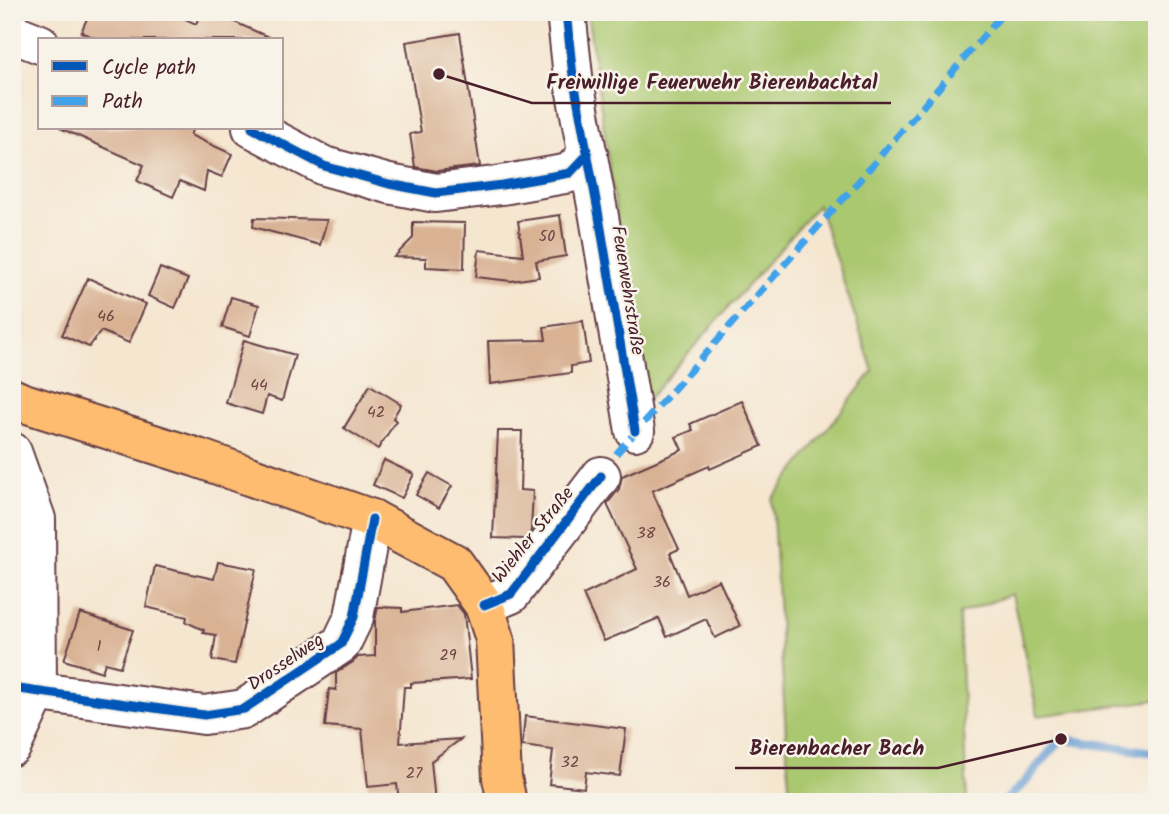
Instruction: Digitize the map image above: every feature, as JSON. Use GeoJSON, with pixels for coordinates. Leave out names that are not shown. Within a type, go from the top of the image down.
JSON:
{"type":"FeatureCollection","features":[{"type":"Feature","properties":{"kind":"main road","name":"Wiehler Straße"},"geometry":{"type":"LineString","coordinates":[[12,398],[198,458],[372,519],[454,563],[484,605],[495,639],[502,778],[508,802]]}},
{"type":"Feature","properties":{"kind":"street","name":"Feuerwehrstraße"},"geometry":{"type":"LineString","coordinates":[[566,12],[573,76],[635,432]]}},
{"type":"Feature","properties":{"kind":"street"},"geometry":{"type":"LineString","coordinates":[[12,33],[38,43]]}},
{"type":"Feature","properties":{"kind":"street"},"geometry":{"type":"LineString","coordinates":[[256,130],[324,166],[389,184],[436,193],[570,173],[588,154]]}},
{"type":"Feature","properties":{"kind":"street"},"geometry":{"type":"LineString","coordinates":[[12,452],[36,519],[24,690],[12,746]]}},
{"type":"Feature","properties":{"kind":"street","name":"Wiehler Straße"},"geometry":{"type":"LineString","coordinates":[[484,605],[511,594],[601,476]]}},
{"type":"Feature","properties":{"kind":"street","name":"Drosselweg"},"geometry":{"type":"LineString","coordinates":[[24,690],[204,715],[244,709],[341,644],[354,617],[372,519]]}},
{"type":"Feature","properties":{"kind":"green space"},"geometry":{"type":"Polygon","coordinates":[[[587,12],[1157,12],[1157,700],[1038,716],[1012,594],[959,614],[967,802],[790,802],[772,499],[873,371],[818,205],[644,404],[587,12]]]}},
{"type":"Feature","properties":{"kind":"building"},"geometry":{"type":"Polygon","coordinates":[[[90,12],[170,12],[196,24],[201,12],[212,12],[270,38],[95,38],[81,32],[90,12]]]}},
{"type":"Feature","properties":{"kind":"building"},"geometry":{"type":"Polygon","coordinates":[[[460,33],[480,166],[437,171],[415,167],[410,134],[421,132],[406,42],[460,33]]]}},
{"type":"Feature","properties":{"kind":"building"},"geometry":{"type":"Polygon","coordinates":[[[65,130],[192,130],[190,135],[232,154],[222,177],[207,171],[204,191],[180,181],[173,197],[137,181],[144,165],[65,130]]]}},
{"type":"Feature","properties":{"kind":"building"},"geometry":{"type":"Polygon","coordinates":[[[560,215],[566,256],[536,261],[539,277],[511,281],[476,277],[479,250],[523,255],[518,221],[560,215]]]}},
{"type":"Feature","properties":{"kind":"building"},"geometry":{"type":"Polygon","coordinates":[[[254,218],[327,220],[320,245],[253,227],[254,218]]]}},
{"type":"Feature","properties":{"kind":"building"},"geometry":{"type":"Polygon","coordinates":[[[413,222],[465,223],[464,269],[426,267],[426,258],[394,257],[413,238],[413,222]]]}},
{"type":"Feature","properties":{"kind":"building"},"geometry":{"type":"Polygon","coordinates":[[[160,268],[188,279],[175,308],[148,296],[160,268]]]}},
{"type":"Feature","properties":{"kind":"building"},"geometry":{"type":"Polygon","coordinates":[[[88,278],[146,304],[129,343],[101,331],[89,347],[62,335],[88,278]]]}},
{"type":"Feature","properties":{"kind":"building"},"geometry":{"type":"Polygon","coordinates":[[[231,297],[259,305],[250,336],[222,327],[231,297]]]}},
{"type":"Feature","properties":{"kind":"building"},"geometry":{"type":"Polygon","coordinates":[[[583,321],[589,363],[571,366],[571,373],[490,384],[488,341],[546,340],[544,327],[583,321]]]}},
{"type":"Feature","properties":{"kind":"building"},"geometry":{"type":"Polygon","coordinates":[[[244,340],[295,355],[282,401],[267,396],[262,414],[226,403],[244,340]]]}},
{"type":"Feature","properties":{"kind":"building"},"geometry":{"type":"Polygon","coordinates":[[[370,385],[401,404],[393,418],[396,421],[378,449],[344,428],[370,385]]]}},
{"type":"Feature","properties":{"kind":"building"},"geometry":{"type":"Polygon","coordinates":[[[742,401],[762,446],[652,491],[679,549],[670,553],[687,595],[719,580],[740,626],[715,638],[706,619],[667,637],[659,618],[604,641],[583,595],[637,569],[607,504],[619,489],[622,476],[682,450],[676,437],[693,430],[690,424],[742,401]]]}},
{"type":"Feature","properties":{"kind":"building"},"geometry":{"type":"Polygon","coordinates":[[[498,431],[522,431],[520,490],[533,491],[531,531],[525,539],[493,538],[498,431]]]}},
{"type":"Feature","properties":{"kind":"building"},"geometry":{"type":"Polygon","coordinates":[[[384,460],[414,474],[402,498],[373,485],[384,460]]]}},
{"type":"Feature","properties":{"kind":"building"},"geometry":{"type":"Polygon","coordinates":[[[429,473],[452,486],[439,508],[416,495],[429,473]]]}},
{"type":"Feature","properties":{"kind":"building"},"geometry":{"type":"Polygon","coordinates":[[[218,562],[256,569],[235,664],[212,660],[216,635],[203,633],[204,630],[186,622],[187,617],[146,607],[155,566],[214,579],[218,562]]]}},
{"type":"Feature","properties":{"kind":"building"},"geometry":{"type":"Polygon","coordinates":[[[457,605],[464,614],[471,679],[411,683],[411,687],[404,687],[400,743],[461,739],[431,761],[435,802],[399,802],[397,784],[368,787],[362,729],[325,726],[329,689],[336,690],[336,673],[358,657],[375,656],[375,621],[378,607],[402,608],[402,612],[457,605]]]}},
{"type":"Feature","properties":{"kind":"building"},"geometry":{"type":"Polygon","coordinates":[[[80,613],[133,630],[120,667],[105,663],[102,672],[64,660],[80,613]]]}},
{"type":"Feature","properties":{"kind":"building"},"geometry":{"type":"Polygon","coordinates":[[[525,716],[626,729],[620,776],[586,772],[584,788],[549,784],[553,750],[522,746],[525,716]]]}},
{"type":"Feature","properties":{"kind":"waterway"},"geometry":{"type":"LineString","coordinates":[[1004,802],[1061,739],[1157,753]]}},
{"type":"Feature","properties":{"kind":"marked path"},"geometry":{"type":"LineString","coordinates":[[616,454],[857,183],[1004,12]]}},
{"type":"Feature","properties":{"kind":"cycle path"},"geometry":{"type":"LineString","coordinates":[[566,12],[573,76],[635,431]]}},
{"type":"Feature","properties":{"kind":"cycle path"},"geometry":{"type":"LineString","coordinates":[[256,130],[324,166],[389,184],[436,193],[570,173],[588,154]]}},
{"type":"Feature","properties":{"kind":"cycle path"},"geometry":{"type":"LineString","coordinates":[[484,605],[511,594],[601,476]]}},
{"type":"Feature","properties":{"kind":"cycle path"},"geometry":{"type":"LineString","coordinates":[[12,688],[204,715],[244,709],[341,644],[354,617],[372,519]]}},
{"type":"Feature","properties":{"kind":"place","name":"Freiwillige Feuerwehr Bierenbachtal"},"geometry":{"type":"Point","coordinates":[439,74]}},
{"type":"Feature","properties":{"kind":"place","name":"Bierenbacher Bach"},"geometry":{"type":"Point","coordinates":[1061,739]}}]}
